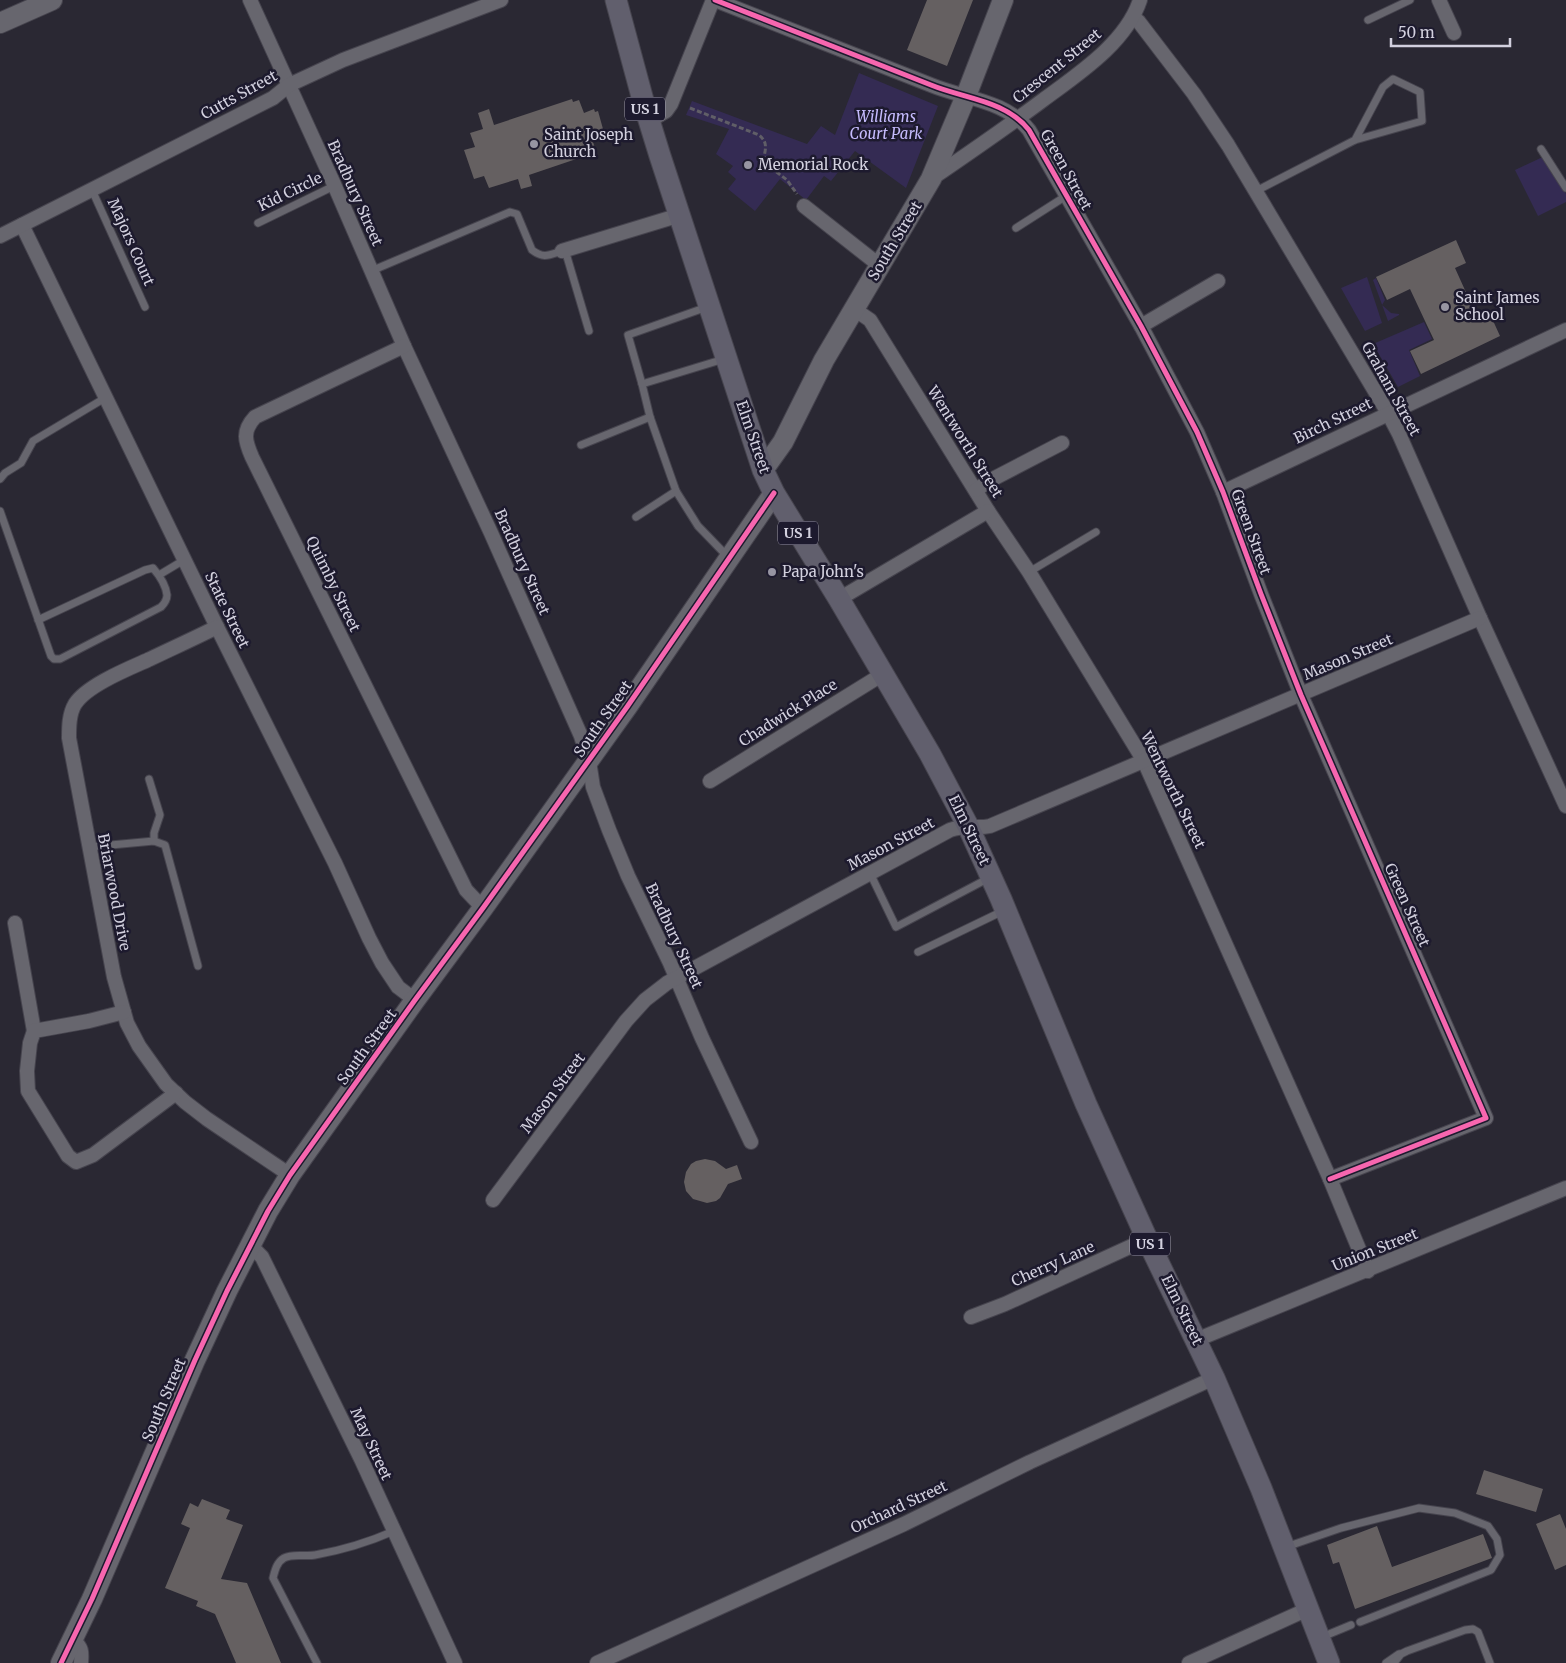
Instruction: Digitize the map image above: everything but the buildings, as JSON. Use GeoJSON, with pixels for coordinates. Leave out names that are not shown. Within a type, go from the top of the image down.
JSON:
{"type":"FeatureCollection","features":[{"type":"Feature","properties":{"kind":"main road","name":"Elm Street"},"geometry":{"type":"LineString","coordinates":[[616,0],[649,120],[763,470],[774,493],[930,754],[968,826],[1006,909],[1086,1104],[1147,1239],[1214,1378],[1262,1488],[1329,1663]]}},
{"type":"Feature","properties":{"kind":"street"},"geometry":{"type":"LineString","coordinates":[[0,23],[52,0]]}},
{"type":"Feature","properties":{"kind":"street","name":"Bradbury Street"},"geometry":{"type":"LineString","coordinates":[[250,0],[581,736],[589,761],[593,787],[612,838],[751,1142]]}},
{"type":"Feature","properties":{"kind":"street","name":"Cutts Street"},"geometry":{"type":"LineString","coordinates":[[0,236],[273,98],[289,85],[343,60],[501,0]]}},
{"type":"Feature","properties":{"kind":"street"},"geometry":{"type":"LineString","coordinates":[[649,120],[666,111],[671,104],[714,0]]}},
{"type":"Feature","properties":{"kind":"street","name":"Green Street"},"geometry":{"type":"LineString","coordinates":[[714,0],[946,91],[998,107],[1018,118],[1030,130],[1141,326],[1197,432],[1223,492],[1260,594],[1301,695],[1486,1118],[1330,1179]]}},
{"type":"Feature","properties":{"kind":"street","name":"South Street"},"geometry":{"type":"LineString","coordinates":[[763,470],[783,442],[824,360],[931,179],[1003,0]]}},
{"type":"Feature","properties":{"kind":"street","name":"Crescent Street"},"geometry":{"type":"LineString","coordinates":[[931,179],[1018,118],[1091,63],[1121,34],[1133,17],[1140,0]]}},
{"type":"Feature","properties":{"kind":"street"},"geometry":{"type":"LineString","coordinates":[[1439,0],[1454,33]]}},
{"type":"Feature","properties":{"kind":"street","name":"Graham Street"},"geometry":{"type":"LineString","coordinates":[[1133,17],[1139,22],[1194,94],[1223,137],[1388,413],[1480,618],[1561,783],[1566,806]]}},
{"type":"Feature","properties":{"kind":"street"},"geometry":{"type":"LineString","coordinates":[[804,206],[879,265]]}},
{"type":"Feature","properties":{"kind":"street"},"geometry":{"type":"LineString","coordinates":[[564,251],[680,215]]}},
{"type":"Feature","properties":{"kind":"street","name":"State Street"},"geometry":{"type":"LineString","coordinates":[[22,226],[184,560],[335,863],[382,963],[398,987],[415,1000]]}},
{"type":"Feature","properties":{"kind":"street"},"geometry":{"type":"LineString","coordinates":[[1141,326],[1218,281]]}},
{"type":"Feature","properties":{"kind":"street","name":"Wentworth Street"},"geometry":{"type":"LineString","coordinates":[[854,309],[870,320],[988,511],[1029,572],[1144,761],[1330,1179],[1368,1271]]}},
{"type":"Feature","properties":{"kind":"street","name":"Birch Street"},"geometry":{"type":"LineString","coordinates":[[1223,492],[1566,330]]}},
{"type":"Feature","properties":{"kind":"street","name":"Quimby Street"},"geometry":{"type":"LineString","coordinates":[[404,346],[255,418],[247,428],[246,440],[252,457],[466,890],[483,908]]}},
{"type":"Feature","properties":{"kind":"street"},"geometry":{"type":"LineString","coordinates":[[976,490],[989,481],[1062,443]]}},
{"type":"Feature","properties":{"kind":"street","name":"South Street"},"geometry":{"type":"LineString","coordinates":[[61,1663],[73,1640],[195,1360],[268,1211],[290,1175],[589,761],[774,493]]}},
{"type":"Feature","properties":{"kind":"street"},"geometry":{"type":"LineString","coordinates":[[839,599],[988,511]]}},
{"type":"Feature","properties":{"kind":"street","name":"Mason Street"},"geometry":{"type":"LineString","coordinates":[[493,1200],[626,1021],[651,994],[677,977],[950,830],[968,826],[990,826],[1480,618]]}},
{"type":"Feature","properties":{"kind":"street","name":"Briarwood Drive"},"geometry":{"type":"LineString","coordinates":[[217,627],[112,677],[88,691],[74,705],[70,719],[69,738],[114,977],[124,1012],[138,1046],[166,1084],[176,1093],[207,1119],[290,1175]]}},
{"type":"Feature","properties":{"kind":"street","name":"Chadwick Place"},"geometry":{"type":"LineString","coordinates":[[710,781],[883,674]]}},
{"type":"Feature","properties":{"kind":"street"},"geometry":{"type":"LineString","coordinates":[[15,923],[34,1031],[30,1043],[27,1071],[28,1091],[68,1156],[76,1162],[92,1155],[176,1093]]}},
{"type":"Feature","properties":{"kind":"street"},"geometry":{"type":"LineString","coordinates":[[34,1031],[90,1021],[124,1012]]}},
{"type":"Feature","properties":{"kind":"street","name":"Union Street"},"geometry":{"type":"LineString","coordinates":[[1196,1340],[1368,1271],[1566,1188]]}},
{"type":"Feature","properties":{"kind":"street","name":"Cherry Lane"},"geometry":{"type":"LineString","coordinates":[[971,1317],[1005,1304],[1147,1239]]}},
{"type":"Feature","properties":{"kind":"street","name":"May Street"},"geometry":{"type":"LineString","coordinates":[[250,1246],[262,1257],[362,1460],[455,1663]]}},
{"type":"Feature","properties":{"kind":"street","name":"Orchard Street"},"geometry":{"type":"LineString","coordinates":[[597,1663],[904,1524],[1030,1462],[1214,1378]]}},
{"type":"Feature","properties":{"kind":"street"},"geometry":{"type":"LineString","coordinates":[[1189,1663],[1308,1609]]}},
{"type":"Feature","properties":{"kind":"street"},"geometry":{"type":"LineString","coordinates":[[73,1640],[80,1646],[82,1651],[81,1663]]}},
{"type":"Feature","properties":{"kind":"lane"},"geometry":{"type":"LineString","coordinates":[[1368,20],[1410,0]]}},
{"type":"Feature","properties":{"kind":"lane"},"geometry":{"type":"LineString","coordinates":[[1256,191],[1356,140],[1422,121],[1420,92],[1393,79],[1383,87],[1356,140]]}},
{"type":"Feature","properties":{"kind":"lane"},"geometry":{"type":"LineString","coordinates":[[1542,149],[1566,188]]}},
{"type":"Feature","properties":{"kind":"lane","name":"Kid Circle"},"geometry":{"type":"LineString","coordinates":[[258,222],[334,186]]}},
{"type":"Feature","properties":{"kind":"lane","name":"Majors Court"},"geometry":{"type":"LineString","coordinates":[[92,190],[144,306]]}},
{"type":"Feature","properties":{"kind":"lane"},"geometry":{"type":"LineString","coordinates":[[1016,228],[1066,196]]}},
{"type":"Feature","properties":{"kind":"lane"},"geometry":{"type":"LineString","coordinates":[[371,271],[510,212],[517,214],[532,250],[536,253],[545,256],[564,251],[589,331]]}},
{"type":"Feature","properties":{"kind":"lane"},"geometry":{"type":"LineString","coordinates":[[709,306],[628,335],[650,417],[676,491],[698,526],[729,558]]}},
{"type":"Feature","properties":{"kind":"lane"},"geometry":{"type":"LineString","coordinates":[[642,384],[726,358]]}},
{"type":"Feature","properties":{"kind":"lane"},"geometry":{"type":"LineString","coordinates":[[0,479],[5,473],[21,463],[33,441],[106,398]]}},
{"type":"Feature","properties":{"kind":"lane"},"geometry":{"type":"LineString","coordinates":[[581,445],[650,417]]}},
{"type":"Feature","properties":{"kind":"lane"},"geometry":{"type":"LineString","coordinates":[[636,518],[676,491]]}},
{"type":"Feature","properties":{"kind":"lane"},"geometry":{"type":"LineString","coordinates":[[0,511],[50,656],[54,659],[60,659],[161,607],[166,601],[167,595],[153,568],[38,620]]}},
{"type":"Feature","properties":{"kind":"lane"},"geometry":{"type":"LineString","coordinates":[[1029,572],[1096,532]]}},
{"type":"Feature","properties":{"kind":"lane"},"geometry":{"type":"LineString","coordinates":[[158,575],[184,560]]}},
{"type":"Feature","properties":{"kind":"lane"},"geometry":{"type":"LineString","coordinates":[[149,779],[160,815],[154,833],[154,841]]}},
{"type":"Feature","properties":{"kind":"lane"},"geometry":{"type":"LineString","coordinates":[[89,847],[154,841],[165,845],[198,966]]}},
{"type":"Feature","properties":{"kind":"lane"},"geometry":{"type":"LineString","coordinates":[[870,873],[896,928],[991,877]]}},
{"type":"Feature","properties":{"kind":"lane"},"geometry":{"type":"LineString","coordinates":[[918,952],[1006,909]]}},
{"type":"Feature","properties":{"kind":"lane"},"geometry":{"type":"LineString","coordinates":[[1284,1548],[1341,1528],[1419,1508],[1454,1513],[1488,1526],[1497,1539],[1500,1555],[1491,1570],[1360,1622]]}},
{"type":"Feature","properties":{"kind":"lane"},"geometry":{"type":"LineString","coordinates":[[317,1663],[273,1578],[276,1566],[282,1559],[288,1556],[322,1554],[365,1543],[394,1531]]}},
{"type":"Feature","properties":{"kind":"lane"},"geometry":{"type":"LineString","coordinates":[[1319,1638],[1351,1625]]}},
{"type":"Feature","properties":{"kind":"lane"},"geometry":{"type":"LineString","coordinates":[[1386,1663],[1394,1656],[1407,1651],[1465,1630],[1475,1630],[1479,1634],[1490,1663]]}},
{"type":"Feature","properties":{"kind":"lane"},"geometry":{"type":"LineString","coordinates":[[1394,1663],[1401,1654],[1407,1651]]}},
{"type":"Feature","properties":{"kind":"path"},"geometry":{"type":"LineString","coordinates":[[690,108],[759,134],[764,139],[766,146],[763,162],[787,180],[804,206]]}},
{"type":"Feature","properties":{"kind":"green space","name":"Williams Court Park"},"geometry":{"type":"Polygon","coordinates":[[[859,73],[938,106],[906,188],[855,151],[831,181],[824,176],[806,200],[780,179],[755,211],[728,189],[736,179],[728,172],[733,166],[716,154],[729,129],[686,115],[692,101],[807,144],[821,126],[835,135],[859,73]]]}},
{"type":"Feature","properties":{"kind":"green space"},"geometry":{"type":"Polygon","coordinates":[[[1547,155],[1566,194],[1566,202],[1538,216],[1515,170],[1547,155]]]}},
{"type":"Feature","properties":{"kind":"green space"},"geometry":{"type":"Polygon","coordinates":[[[1367,277],[1382,323],[1365,331],[1341,288],[1367,277]]]}},
{"type":"Feature","properties":{"kind":"green space"},"geometry":{"type":"Polygon","coordinates":[[[1376,278],[1385,300],[1382,305],[1373,280],[1376,278]]]}},
{"type":"Feature","properties":{"kind":"green space"},"geometry":{"type":"Polygon","coordinates":[[[1382,305],[1391,313],[1399,315],[1388,321],[1382,305]]]}},
{"type":"Feature","properties":{"kind":"green space"},"geometry":{"type":"Polygon","coordinates":[[[1424,322],[1432,339],[1409,350],[1420,376],[1398,387],[1373,344],[1424,322]]]}},
{"type":"Feature","properties":{"kind":"cycle path"},"geometry":{"type":"LineString","coordinates":[[715,0],[944,90],[996,106],[1019,120],[1029,130],[1141,326],[1197,432],[1223,492],[1301,695],[1486,1118],[1330,1179]]}},
{"type":"Feature","properties":{"kind":"cycle path"},"geometry":{"type":"LineString","coordinates":[[61,1663],[92,1599],[195,1360],[227,1291],[268,1211],[290,1175],[627,707],[774,493]]}},
{"type":"Feature","properties":{"kind":"place","name":"Saint Joseph Church"},"geometry":{"type":"Point","coordinates":[534,144]}},
{"type":"Feature","properties":{"kind":"place","name":"Memorial Rock"},"geometry":{"type":"Point","coordinates":[748,165]}},
{"type":"Feature","properties":{"kind":"place","name":"Saint James School"},"geometry":{"type":"Point","coordinates":[1445,307]}},
{"type":"Feature","properties":{"kind":"place","name":"Papa John's"},"geometry":{"type":"Point","coordinates":[772,572]}}]}
